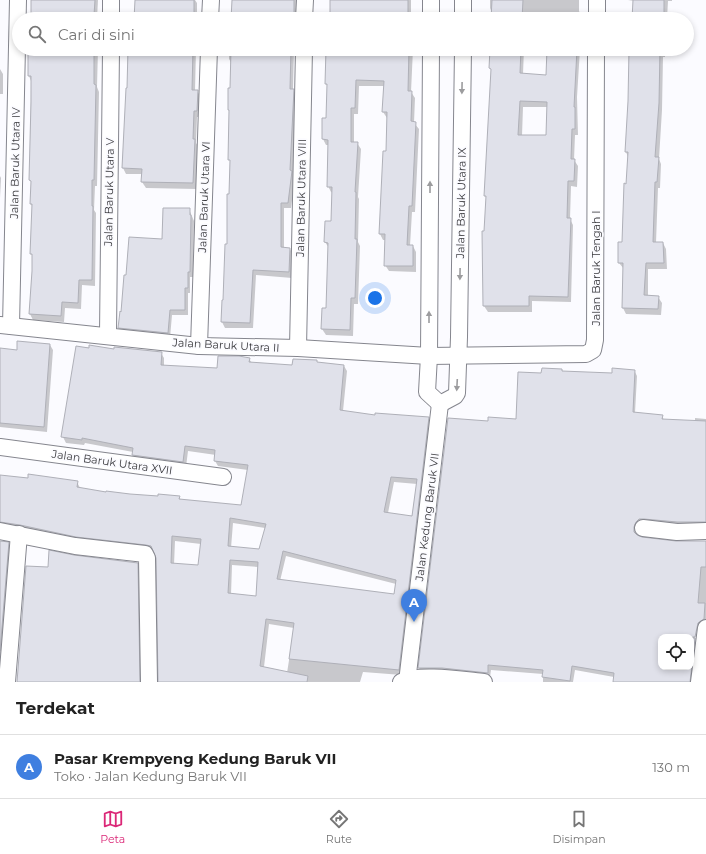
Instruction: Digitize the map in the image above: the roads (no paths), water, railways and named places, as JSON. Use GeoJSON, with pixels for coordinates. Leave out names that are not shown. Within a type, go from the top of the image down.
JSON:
{"type":"FeatureCollection","features":[{"type":"Feature","properties":{"kind":"street","name":"Jalan Baruk Utara IV"},"geometry":{"type":"LineString","coordinates":[[18,0],[18,12]]}},
{"type":"Feature","properties":{"kind":"street"},"geometry":{"type":"LineString","coordinates":[[111,0],[111,12]]}},
{"type":"Feature","properties":{"kind":"street"},"geometry":{"type":"LineString","coordinates":[[210,12],[211,0]]}},
{"type":"Feature","properties":{"kind":"street"},"geometry":{"type":"LineString","coordinates":[[304,12],[305,0]]}},
{"type":"Feature","properties":{"kind":"street"},"geometry":{"type":"LineString","coordinates":[[431,0],[431,12]]}},
{"type":"Feature","properties":{"kind":"street"},"geometry":{"type":"LineString","coordinates":[[463,0],[463,12]]}},
{"type":"Feature","properties":{"kind":"street"},"geometry":{"type":"LineString","coordinates":[[596,12],[597,0]]}},
{"type":"Feature","properties":{"kind":"street","name":"Jalan Baruk Utara IV"},"geometry":{"type":"LineString","coordinates":[[6,325],[16,56]]}},
{"type":"Feature","properties":{"kind":"street","name":"Jalan Baruk Utara V"},"geometry":{"type":"LineString","coordinates":[[108,335],[111,56]]}},
{"type":"Feature","properties":{"kind":"street","name":"Jalan Baruk Utara VI"},"geometry":{"type":"LineString","coordinates":[[200,346],[209,56]]}},
{"type":"Feature","properties":{"kind":"street","name":"Jalan Baruk Utara VIII"},"geometry":{"type":"LineString","coordinates":[[298,348],[304,56]]}},
{"type":"Feature","properties":{"kind":"street"},"geometry":{"type":"LineString","coordinates":[[431,56],[429,356],[427,392],[440,404],[456,395],[458,356]]}},
{"type":"Feature","properties":{"kind":"street","name":"Jalan Baruk Utara IX"},"geometry":{"type":"LineString","coordinates":[[458,356],[463,56]]}},
{"type":"Feature","properties":{"kind":"street","name":"Jalan Baruk Tengah I"},"geometry":{"type":"LineString","coordinates":[[458,356],[586,354],[593,350],[595,340],[596,56]]}},
{"type":"Feature","properties":{"kind":"street","name":"Jalan Baruk Utara II"},"geometry":{"type":"LineString","coordinates":[[6,325],[200,346],[298,348],[429,356],[458,356]]}},
{"type":"Feature","properties":{"kind":"street","name":"Jalan Kedung Baruk VII"},"geometry":{"type":"LineString","coordinates":[[405,681],[440,404]]}},
{"type":"Feature","properties":{"kind":"street","name":"Jalan Baruk Utara XVII"},"geometry":{"type":"LineString","coordinates":[[0,447],[223,477]]}},
{"type":"Feature","properties":{"kind":"street"},"geometry":{"type":"LineString","coordinates":[[643,528],[677,532],[706,531]]}},
{"type":"Feature","properties":{"kind":"street"},"geometry":{"type":"LineString","coordinates":[[0,532],[19,534],[75,546],[145,554],[147,558],[149,682]]}},
{"type":"Feature","properties":{"kind":"street"},"geometry":{"type":"LineString","coordinates":[[7,682],[19,534]]}},
{"type":"Feature","properties":{"kind":"street"},"geometry":{"type":"LineString","coordinates":[[699,682],[706,628]]}},
{"type":"Feature","properties":{"kind":"street"},"geometry":{"type":"LineString","coordinates":[[405,681],[443,679],[484,682]]}},
{"type":"Feature","properties":{"kind":"place","name":"Pasar Krempyeng Kedung Baruk VII"},"geometry":{"type":"Point","coordinates":[414,622]}}]}
